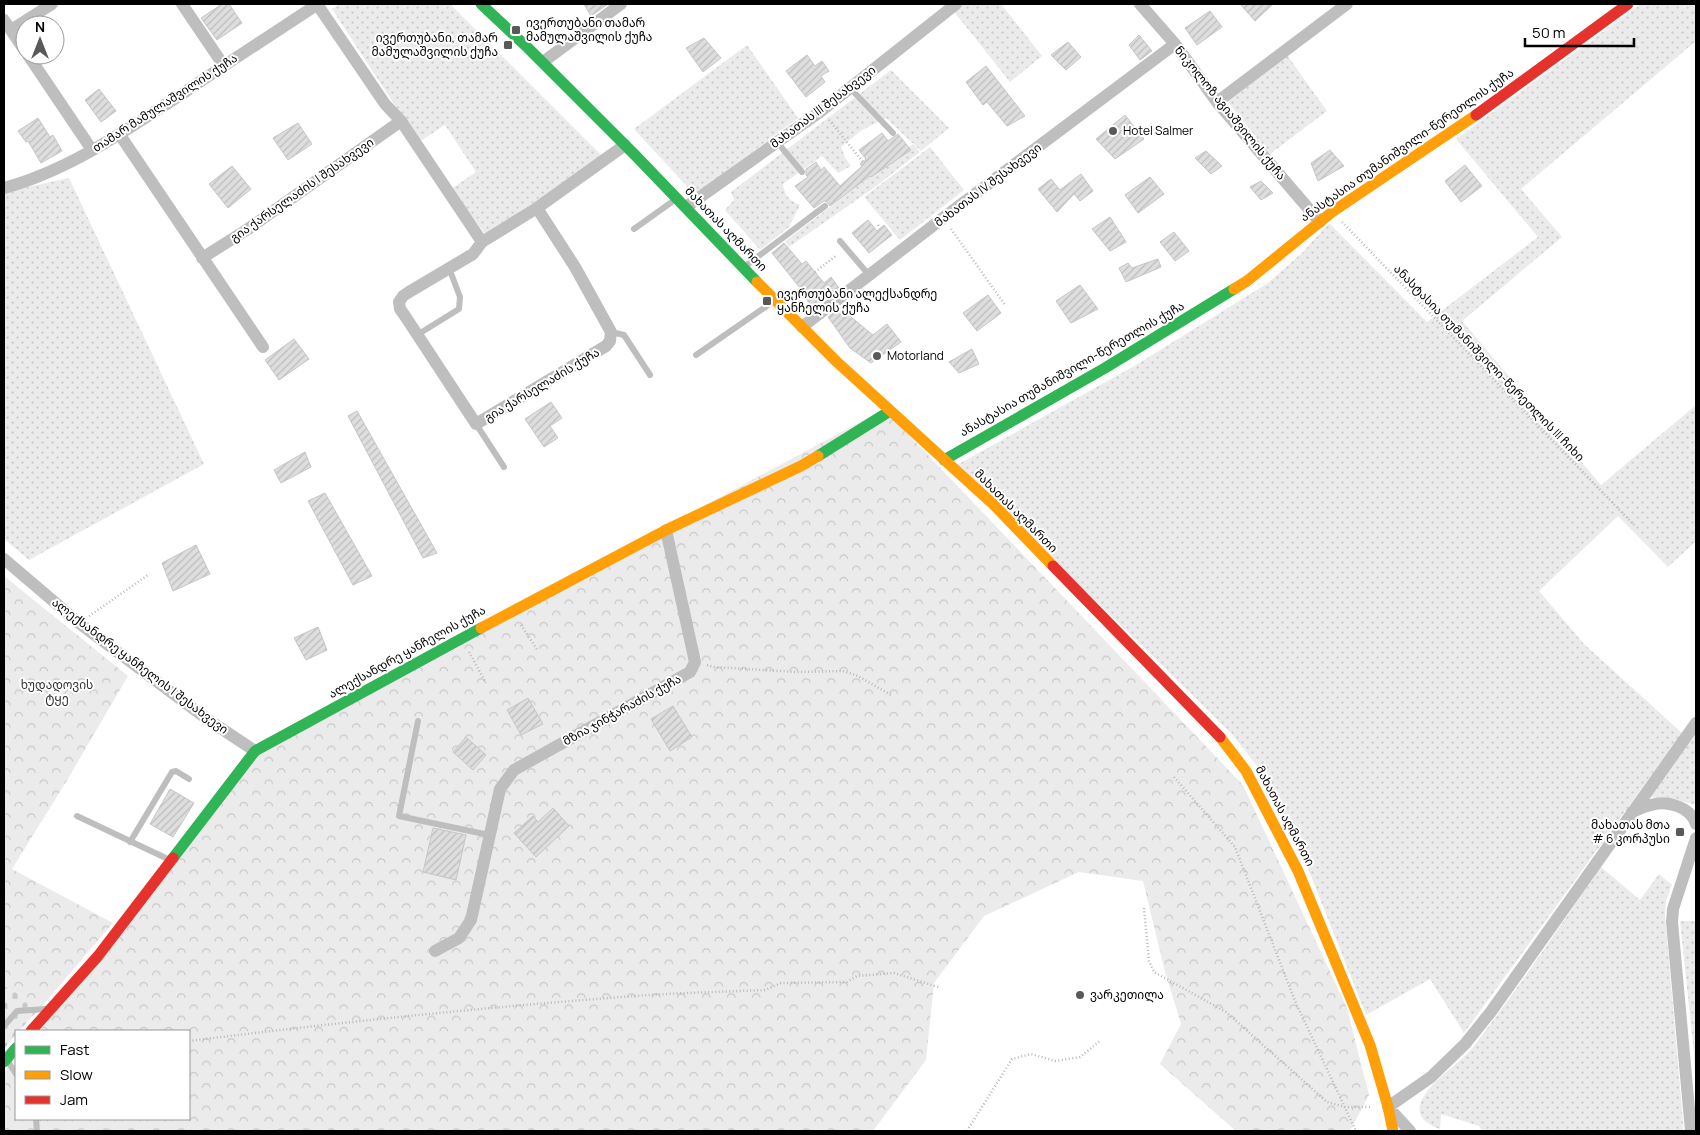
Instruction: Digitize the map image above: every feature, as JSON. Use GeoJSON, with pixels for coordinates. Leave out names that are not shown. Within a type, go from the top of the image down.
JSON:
{"type":"FeatureCollection","features":[{"type":"Feature","properties":{"kind":"street"},"geometry":{"type":"LineString","coordinates":[[15,37],[7,25],[52,4]]}},
{"type":"Feature","properties":{"kind":"street"},"geometry":{"type":"LineString","coordinates":[[182,4],[224,66]]}},
{"type":"Feature","properties":{"kind":"street"},"geometry":{"type":"LineString","coordinates":[[318,4],[385,104],[401,122],[482,242]]}},
{"type":"Feature","properties":{"kind":"street","name":"თამარ მამულაშვილის ქუჩა"},"geometry":{"type":"LineString","coordinates":[[4,188],[59,167],[120,135],[318,4]]}},
{"type":"Feature","properties":{"kind":"street","name":"მახათას აღმართი"},"geometry":{"type":"LineString","coordinates":[[480,4],[543,62],[802,327],[890,411],[994,505],[1107,623],[1218,734],[1246,771],[1298,871],[1370,1045],[1394,1131]]}},
{"type":"Feature","properties":{"kind":"street"},"geometry":{"type":"LineString","coordinates":[[543,62],[620,4]]}},
{"type":"Feature","properties":{"kind":"street","name":"მახათას III შესახვევი"},"geometry":{"type":"LineString","coordinates":[[682,203],[777,142],[821,111],[845,89],[956,4]]}},
{"type":"Feature","properties":{"kind":"street","name":"ნიკოლოზ აგიაშვილის ქუჩა"},"geometry":{"type":"LineString","coordinates":[[1140,4],[1175,44],[1217,102],[1320,222]]}},
{"type":"Feature","properties":{"kind":"street"},"geometry":{"type":"LineString","coordinates":[[1217,102],[1347,4]]}},
{"type":"Feature","properties":{"kind":"street","name":"ანასტასია თუმანიშვილი-წერეთლის ქუჩა"},"geometry":{"type":"LineString","coordinates":[[944,460],[1106,368],[1247,281],[1332,212],[1454,131],[1628,4]]}},
{"type":"Feature","properties":{"kind":"street","name":"მახათას IV შესახვევი"},"geometry":{"type":"LineString","coordinates":[[802,327],[943,218],[1175,44]]}},
{"type":"Feature","properties":{"kind":"street"},"geometry":{"type":"LineString","coordinates":[[35,65],[92,150]]}},
{"type":"Feature","properties":{"kind":"street","name":"გია ქარსელაძის I შესახვევი"},"geometry":{"type":"LineString","coordinates":[[202,258],[248,229],[401,122]]}},
{"type":"Feature","properties":{"kind":"street"},"geometry":{"type":"LineString","coordinates":[[120,135],[263,347]]}},
{"type":"Feature","properties":{"kind":"street","name":"გია ქარსელაძის ქუჩა"},"geometry":{"type":"LineString","coordinates":[[611,332],[610,340],[606,346],[476,424],[400,309],[399,302],[403,296],[473,254],[482,242],[537,208],[625,145]]}},
{"type":"Feature","properties":{"kind":"street"},"geometry":{"type":"LineString","coordinates":[[537,208],[575,267],[611,332]]}},
{"type":"Feature","properties":{"kind":"street","name":"ალექსანდრე ყანჩელის ქუჩა"},"geometry":{"type":"LineString","coordinates":[[32,1030],[98,956],[255,751],[512,611],[666,530],[801,466],[890,411]]}},
{"type":"Feature","properties":{"kind":"street"},"geometry":{"type":"LineString","coordinates":[[666,530],[695,662]]}},
{"type":"Feature","properties":{"kind":"street","name":"ალექსანდრე ყანჩელის I შესახვევი"},"geometry":{"type":"LineString","coordinates":[[4,559],[79,623],[207,719],[255,751]]}},
{"type":"Feature","properties":{"kind":"street","name":"მზია ჯინჭარაძის ქუჩა"},"geometry":{"type":"LineString","coordinates":[[435,950],[460,938],[471,920],[500,789],[514,770],[690,672],[695,662]]}},
{"type":"Feature","properties":{"kind":"street"},"geometry":{"type":"LineString","coordinates":[[1410,1131],[1388,1107],[1431,1077],[1465,1044],[1490,1012],[1696,724]]}},
{"type":"Feature","properties":{"kind":"street"},"geometry":{"type":"LineString","coordinates":[[1632,812],[1652,804],[1672,804],[1685,809],[1696,820]]}},
{"type":"Feature","properties":{"kind":"street"},"geometry":{"type":"LineString","coordinates":[[1691,1131],[1672,922],[1673,909],[1696,838]]}},
{"type":"Feature","properties":{"kind":"street"},"geometry":{"type":"LineString","coordinates":[[5,1060],[15,1049]]}},
{"type":"Feature","properties":{"kind":"lane"},"geometry":{"type":"LineString","coordinates":[[845,89],[893,133]]}},
{"type":"Feature","properties":{"kind":"lane"},"geometry":{"type":"LineString","coordinates":[[777,142],[802,172]]}},
{"type":"Feature","properties":{"kind":"lane"},"geometry":{"type":"LineString","coordinates":[[634,229],[682,203]]}},
{"type":"Feature","properties":{"kind":"lane"},"geometry":{"type":"LineString","coordinates":[[743,268],[825,206]]}},
{"type":"Feature","properties":{"kind":"lane"},"geometry":{"type":"LineString","coordinates":[[840,241],[869,275]]}},
{"type":"Feature","properties":{"kind":"lane"},"geometry":{"type":"LineString","coordinates":[[417,335],[459,309],[460,297],[448,268]]}},
{"type":"Feature","properties":{"kind":"lane"},"geometry":{"type":"LineString","coordinates":[[696,355],[775,300]]}},
{"type":"Feature","properties":{"kind":"lane"},"geometry":{"type":"LineString","coordinates":[[611,332],[624,335],[650,375]]}},
{"type":"Feature","properties":{"kind":"lane"},"geometry":{"type":"LineString","coordinates":[[476,424],[504,467]]}},
{"type":"Feature","properties":{"kind":"lane"},"geometry":{"type":"LineString","coordinates":[[418,721],[399,816],[489,834]]}},
{"type":"Feature","properties":{"kind":"lane"},"geometry":{"type":"LineString","coordinates":[[130,842],[172,772],[176,771],[189,779]]}},
{"type":"Feature","properties":{"kind":"lane"},"geometry":{"type":"LineString","coordinates":[[77,816],[171,860]]}},
{"type":"Feature","properties":{"kind":"lane"},"geometry":{"type":"LineString","coordinates":[[4,1026],[17,1011],[51,1009]]}},
{"type":"Feature","properties":{"kind":"lane"},"geometry":{"type":"LineString","coordinates":[[5,1060],[15,1073]]}},
{"type":"Feature","properties":{"kind":"path"},"geometry":{"type":"LineString","coordinates":[[821,111],[863,162]]}},
{"type":"Feature","properties":{"kind":"path","name":"ანასტასია თუმანიშვილი-წერეთლის III ჩიხი"},"geometry":{"type":"LineString","coordinates":[[1332,212],[1634,525]]}},
{"type":"Feature","properties":{"kind":"path"},"geometry":{"type":"LineString","coordinates":[[943,218],[1005,305]]}},
{"type":"Feature","properties":{"kind":"path"},"geometry":{"type":"LineString","coordinates":[[815,272],[846,248]]}},
{"type":"Feature","properties":{"kind":"path"},"geometry":{"type":"LineString","coordinates":[[79,623],[148,575]]}},
{"type":"Feature","properties":{"kind":"path"},"geometry":{"type":"LineString","coordinates":[[512,611],[538,651]]}},
{"type":"Feature","properties":{"kind":"path"},"geometry":{"type":"LineString","coordinates":[[462,638],[486,683]]}},
{"type":"Feature","properties":{"kind":"path"},"geometry":{"type":"LineString","coordinates":[[695,662],[714,667],[796,672],[843,671],[858,676],[892,695]]}},
{"type":"Feature","properties":{"kind":"path"},"geometry":{"type":"LineString","coordinates":[[1174,777],[1235,847],[1295,1001],[1356,1131]]}},
{"type":"Feature","properties":{"kind":"path"},"geometry":{"type":"LineString","coordinates":[[1144,908],[1149,961],[1154,972],[1226,1012],[1327,1102],[1345,1107],[1388,1107]]}},
{"type":"Feature","properties":{"kind":"path"},"geometry":{"type":"LineString","coordinates":[[190,1041],[310,1026],[622,997],[766,990],[781,983],[847,982],[857,976],[894,973],[938,987]]}},
{"type":"Feature","properties":{"kind":"path"},"geometry":{"type":"LineString","coordinates":[[966,1131],[1012,1059],[1032,1054],[1055,1061],[1080,1058],[1101,1040]]}},
{"type":"Feature","properties":{"kind":"green space"},"geometry":{"type":"Polygon","coordinates":[[[340,4],[450,4],[601,155],[591,166],[485,234],[451,189],[476,172],[445,125],[419,142],[332,9],[340,4]]]}},
{"type":"Feature","properties":{"kind":"green space"},"geometry":{"type":"Polygon","coordinates":[[[959,4],[1001,4],[1042,56],[1010,82],[952,9],[959,4]]]}},
{"type":"Feature","properties":{"kind":"green space"},"geometry":{"type":"Polygon","coordinates":[[[1641,4],[1696,4],[1696,41],[1521,189],[1562,237],[1462,321],[1601,485],[1696,405],[1696,541],[1668,567],[1618,516],[1539,591],[1584,644],[1682,733],[1464,1033],[1430,979],[1366,1015],[1303,856],[1257,766],[1232,734],[957,465],[1136,365],[1268,283],[1302,253],[1329,223],[1427,322],[1538,237],[1456,139],[1641,4]]]}},
{"type":"Feature","properties":{"kind":"green space"},"geometry":{"type":"Polygon","coordinates":[[[747,45],[798,118],[695,195],[634,129],[747,45]]]}},
{"type":"Feature","properties":{"kind":"green space"},"geometry":{"type":"Polygon","coordinates":[[[1287,55],[1327,111],[1270,154],[1227,101],[1287,55]]]}},
{"type":"Feature","properties":{"kind":"green space"},"geometry":{"type":"Polygon","coordinates":[[[891,70],[949,128],[921,151],[886,118],[862,130],[841,147],[851,166],[838,173],[822,156],[783,184],[788,197],[800,205],[789,227],[760,250],[725,210],[734,200],[731,192],[891,70]]]}},
{"type":"Feature","properties":{"kind":"green space"},"geometry":{"type":"Polygon","coordinates":[[[913,144],[920,152],[871,190],[789,247],[785,241],[913,144]]]}},
{"type":"Feature","properties":{"kind":"green space"},"geometry":{"type":"Polygon","coordinates":[[[930,147],[964,190],[900,240],[864,197],[930,147]]]}},
{"type":"Feature","properties":{"kind":"green space"},"geometry":{"type":"Polygon","coordinates":[[[69,178],[204,464],[29,560],[4,539],[4,192],[69,178]]]}},
{"type":"Feature","properties":{"kind":"green space"},"geometry":{"type":"Polygon","coordinates":[[[884,409],[1243,785],[1347,1008],[1369,1095],[1350,1131],[1236,1131],[1160,1064],[1181,1024],[1164,968],[1143,881],[1079,872],[984,916],[934,983],[926,1060],[873,1131],[4,1131],[4,1072],[15,1059],[15,1120],[190,1120],[190,1030],[41,1030],[265,742],[884,409]]]}},
{"type":"Feature","properties":{"kind":"green space","name":"ხუდადოვის ტყე"},"geometry":{"type":"Polygon","coordinates":[[[4,576],[128,676],[12,869],[113,923],[42,1006],[4,986],[4,576]]]}},
{"type":"Feature","properties":{"kind":"green space"},"geometry":{"type":"Polygon","coordinates":[[[1696,734],[1696,805],[1670,798],[1649,797],[1696,734]]]}},
{"type":"Feature","properties":{"kind":"green space"},"geometry":{"type":"Polygon","coordinates":[[[1601,867],[1640,900],[1659,874],[1672,885],[1666,900],[1665,916],[1683,1131],[1482,1131],[1479,1126],[1441,1114],[1440,1129],[1427,1123],[1420,1112],[1421,1102],[1425,1094],[1473,1047],[1601,867]]]}},
{"type":"Feature","properties":{"kind":"green space"},"geometry":{"type":"Polygon","coordinates":[[[1680,921],[1696,921],[1696,1098],[1694,1054],[1680,921]]]}},
{"type":"Feature","properties":{"kind":"green space"},"geometry":{"type":"Polygon","coordinates":[[[4,986],[42,1006],[20,1030],[15,1030],[15,1035],[4,1049],[4,986]]]}},
{"type":"Feature","properties":{"kind":"building"},"geometry":{"type":"Polygon","coordinates":[[[222,4],[229,4],[242,23],[217,40],[201,18],[222,4]]]}},
{"type":"Feature","properties":{"kind":"building"},"geometry":{"type":"Polygon","coordinates":[[[584,4],[608,4],[591,16],[584,4]]]}},
{"type":"Feature","properties":{"kind":"building"},"geometry":{"type":"Polygon","coordinates":[[[1240,4],[1273,4],[1255,21],[1240,4]]]}},
{"type":"Feature","properties":{"kind":"building"},"geometry":{"type":"Polygon","coordinates":[[[1210,11],[1222,27],[1197,45],[1185,28],[1210,11]]]}},
{"type":"Feature","properties":{"kind":"building"},"geometry":{"type":"Polygon","coordinates":[[[1139,35],[1152,51],[1140,60],[1129,45],[1139,35]]]}},
{"type":"Feature","properties":{"kind":"building"},"geometry":{"type":"Polygon","coordinates":[[[704,38],[721,58],[703,72],[686,48],[704,38]]]}},
{"type":"Feature","properties":{"kind":"building"},"geometry":{"type":"Polygon","coordinates":[[[1068,42],[1081,57],[1066,70],[1051,55],[1068,42]]]}},
{"type":"Feature","properties":{"kind":"building"},"geometry":{"type":"Polygon","coordinates":[[[807,55],[815,66],[822,61],[829,71],[821,76],[825,82],[806,97],[786,71],[807,55]]]}},
{"type":"Feature","properties":{"kind":"building"},"geometry":{"type":"Polygon","coordinates":[[[986,66],[1025,116],[1007,126],[987,102],[983,105],[966,82],[986,66]]]}},
{"type":"Feature","properties":{"kind":"building"},"geometry":{"type":"Polygon","coordinates":[[[99,89],[116,111],[101,122],[85,100],[99,89]]]}},
{"type":"Feature","properties":{"kind":"building"},"geometry":{"type":"Polygon","coordinates":[[[1125,115],[1144,139],[1115,159],[1096,139],[1125,115]]]}},
{"type":"Feature","properties":{"kind":"building"},"geometry":{"type":"Polygon","coordinates":[[[38,118],[50,137],[53,135],[62,151],[41,163],[28,141],[26,142],[18,131],[38,118]]]}},
{"type":"Feature","properties":{"kind":"building"},"geometry":{"type":"Polygon","coordinates":[[[298,123],[312,144],[288,160],[273,138],[298,123]]]}},
{"type":"Feature","properties":{"kind":"building"},"geometry":{"type":"Polygon","coordinates":[[[882,133],[888,141],[898,134],[911,150],[870,176],[830,206],[824,201],[814,208],[795,186],[808,177],[806,169],[816,162],[821,170],[824,167],[840,186],[862,166],[860,164],[866,159],[859,150],[882,133]]]}},
{"type":"Feature","properties":{"kind":"building"},"geometry":{"type":"Polygon","coordinates":[[[1330,150],[1344,166],[1318,181],[1311,163],[1330,150]]]}},
{"type":"Feature","properties":{"kind":"building"},"geometry":{"type":"Polygon","coordinates":[[[1206,151],[1222,166],[1211,174],[1195,158],[1206,151]]]}},
{"type":"Feature","properties":{"kind":"building"},"geometry":{"type":"Polygon","coordinates":[[[1465,165],[1482,186],[1461,202],[1445,181],[1465,165]]]}},
{"type":"Feature","properties":{"kind":"building"},"geometry":{"type":"Polygon","coordinates":[[[232,166],[251,189],[228,208],[209,184],[232,166]]]}},
{"type":"Feature","properties":{"kind":"building"},"geometry":{"type":"Polygon","coordinates":[[[1081,174],[1093,191],[1080,201],[1074,194],[1057,212],[1038,189],[1051,179],[1060,190],[1081,174]]]}},
{"type":"Feature","properties":{"kind":"building"},"geometry":{"type":"Polygon","coordinates":[[[1150,177],[1164,194],[1138,213],[1125,195],[1150,177]]]}},
{"type":"Feature","properties":{"kind":"building"},"geometry":{"type":"Polygon","coordinates":[[[1261,181],[1273,193],[1261,200],[1250,187],[1261,181]]]}},
{"type":"Feature","properties":{"kind":"building"},"geometry":{"type":"Polygon","coordinates":[[[1110,217],[1126,242],[1110,251],[1092,229],[1110,217]]]}},
{"type":"Feature","properties":{"kind":"building"},"geometry":{"type":"Polygon","coordinates":[[[868,220],[877,231],[884,225],[892,235],[869,253],[852,233],[868,220]]]}},
{"type":"Feature","properties":{"kind":"building"},"geometry":{"type":"Polygon","coordinates":[[[1174,232],[1189,251],[1175,261],[1160,242],[1174,232]]]}},
{"type":"Feature","properties":{"kind":"building"},"geometry":{"type":"Polygon","coordinates":[[[784,243],[802,264],[806,261],[824,283],[831,277],[839,288],[814,308],[798,290],[800,288],[772,253],[784,243]]]}},
{"type":"Feature","properties":{"kind":"building"},"geometry":{"type":"Polygon","coordinates":[[[1158,259],[1161,267],[1126,282],[1119,268],[1128,263],[1132,268],[1158,259]]]}},
{"type":"Feature","properties":{"kind":"building"},"geometry":{"type":"Polygon","coordinates":[[[1080,285],[1098,309],[1071,323],[1056,301],[1080,285]]]}},
{"type":"Feature","properties":{"kind":"building"},"geometry":{"type":"Polygon","coordinates":[[[988,295],[1001,313],[977,331],[963,313],[988,295]]]}},
{"type":"Feature","properties":{"kind":"building"},"geometry":{"type":"Polygon","coordinates":[[[840,308],[873,335],[887,324],[901,342],[871,363],[850,348],[828,317],[840,308]]]}},
{"type":"Feature","properties":{"kind":"building"},"geometry":{"type":"Polygon","coordinates":[[[294,339],[309,359],[279,380],[265,360],[294,339]]]}},
{"type":"Feature","properties":{"kind":"building"},"geometry":{"type":"Polygon","coordinates":[[[972,349],[979,364],[959,373],[949,362],[972,349]]]}},
{"type":"Feature","properties":{"kind":"building"},"geometry":{"type":"Polygon","coordinates":[[[551,402],[562,418],[550,426],[558,438],[544,447],[525,419],[551,402]]]}},
{"type":"Feature","properties":{"kind":"building"},"geometry":{"type":"Polygon","coordinates":[[[357,411],[437,553],[423,558],[348,416],[357,411]]]}},
{"type":"Feature","properties":{"kind":"building"},"geometry":{"type":"Polygon","coordinates":[[[305,452],[311,467],[281,483],[274,470],[305,452]]]}},
{"type":"Feature","properties":{"kind":"building"},"geometry":{"type":"Polygon","coordinates":[[[325,493],[372,576],[353,585],[308,501],[325,493]]]}},
{"type":"Feature","properties":{"kind":"building"},"geometry":{"type":"Polygon","coordinates":[[[196,545],[210,574],[173,591],[162,563],[196,545]]]}},
{"type":"Feature","properties":{"kind":"building"},"geometry":{"type":"Polygon","coordinates":[[[318,627],[327,650],[306,660],[294,638],[318,627]]]}},
{"type":"Feature","properties":{"kind":"building"},"geometry":{"type":"Polygon","coordinates":[[[528,698],[543,724],[521,735],[507,710],[528,698]]]}},
{"type":"Feature","properties":{"kind":"building"},"geometry":{"type":"Polygon","coordinates":[[[673,706],[692,737],[670,751],[651,719],[673,706]]]}},
{"type":"Feature","properties":{"kind":"building"},"geometry":{"type":"Polygon","coordinates":[[[466,737],[486,755],[473,770],[453,752],[466,737]]]}},
{"type":"Feature","properties":{"kind":"building"},"geometry":{"type":"Polygon","coordinates":[[[170,789],[194,803],[173,837],[150,824],[170,789]]]}},
{"type":"Feature","properties":{"kind":"building"},"geometry":{"type":"Polygon","coordinates":[[[553,808],[569,826],[536,857],[514,833],[533,816],[538,822],[553,808]]]}},
{"type":"Feature","properties":{"kind":"building"},"geometry":{"type":"Polygon","coordinates":[[[433,828],[466,835],[456,880],[423,872],[433,828]]]}},
{"type":"Feature","properties":{"kind":"traffic: fast"},"geometry":{"type":"LineString","coordinates":[[481,4],[635,155],[757,282]]}},
{"type":"Feature","properties":{"kind":"traffic: fast"},"geometry":{"type":"LineString","coordinates":[[944,460],[1105,368],[1234,289]]}},
{"type":"Feature","properties":{"kind":"traffic: fast"},"geometry":{"type":"LineString","coordinates":[[818,456],[890,411]]}},
{"type":"Feature","properties":{"kind":"traffic: fast"},"geometry":{"type":"LineString","coordinates":[[173,858],[255,751],[481,628]]}},
{"type":"Feature","properties":{"kind":"traffic: fast"},"geometry":{"type":"LineString","coordinates":[[4,1062],[15,1049]]}},
{"type":"Feature","properties":{"kind":"traffic: slow"},"geometry":{"type":"LineString","coordinates":[[1234,289],[1247,281],[1332,212],[1476,115]]}},
{"type":"Feature","properties":{"kind":"traffic: slow"},"geometry":{"type":"LineString","coordinates":[[757,282],[837,362],[994,505],[1053,566]]}},
{"type":"Feature","properties":{"kind":"traffic: slow"},"geometry":{"type":"LineString","coordinates":[[481,628],[666,530],[801,466],[818,456]]}},
{"type":"Feature","properties":{"kind":"traffic: slow"},"geometry":{"type":"LineString","coordinates":[[1220,737],[1246,771],[1298,871],[1370,1045],[1393,1131]]}},
{"type":"Feature","properties":{"kind":"traffic: jam"},"geometry":{"type":"LineString","coordinates":[[1476,115],[1628,4]]}},
{"type":"Feature","properties":{"kind":"traffic: jam"},"geometry":{"type":"LineString","coordinates":[[1053,566],[1220,737]]}},
{"type":"Feature","properties":{"kind":"traffic: jam"},"geometry":{"type":"LineString","coordinates":[[32,1030],[98,956],[173,858]]}},
{"type":"Feature","properties":{"kind":"place","name":"ივერთუბანი თამარ მამულაშვილის ქუჩა"},"geometry":{"type":"Point","coordinates":[516,30]}},
{"type":"Feature","properties":{"kind":"place","name":"ივერთუბანი, თამარ მამულაშვილის ქუჩა"},"geometry":{"type":"Point","coordinates":[508,45]}},
{"type":"Feature","properties":{"kind":"place","name":"Hotel Salmer"},"geometry":{"type":"Point","coordinates":[1113,131]}},
{"type":"Feature","properties":{"kind":"place","name":"ივერთუბანი ალექსანდრე ყანჩელის ქუჩა"},"geometry":{"type":"Point","coordinates":[767,301]}},
{"type":"Feature","properties":{"kind":"place","name":"Motorland"},"geometry":{"type":"Point","coordinates":[877,356]}},
{"type":"Feature","properties":{"kind":"place","name":"მახათას მთა # 6 კორპუსი"},"geometry":{"type":"Point","coordinates":[1680,832]}},
{"type":"Feature","properties":{"kind":"place","name":"ვარკეთილა"},"geometry":{"type":"Point","coordinates":[1080,995]}}]}
